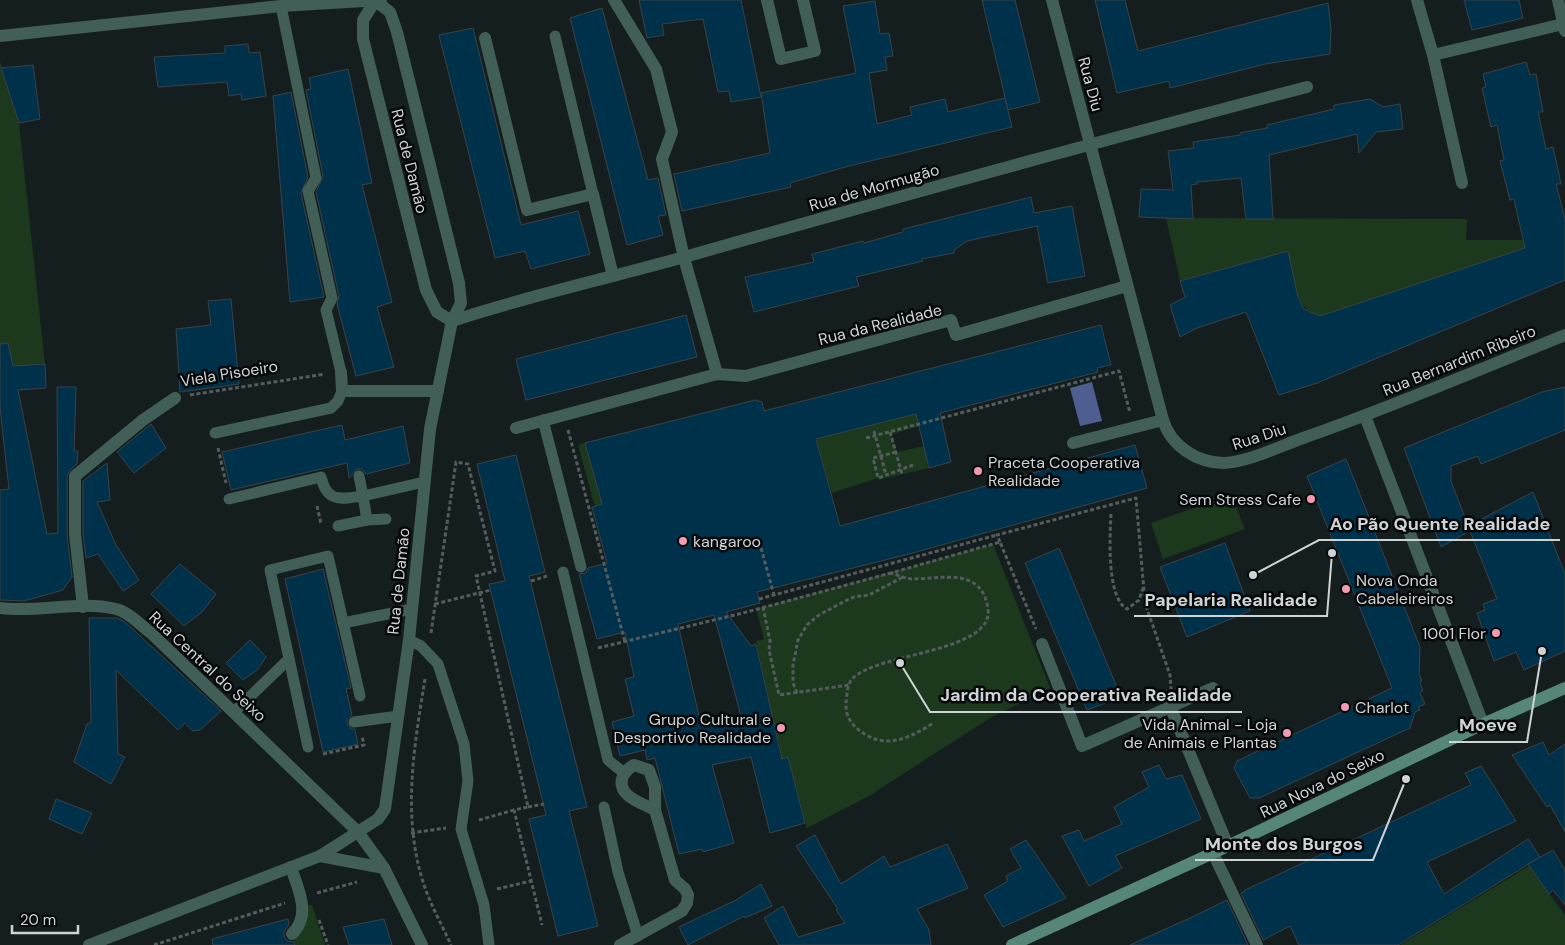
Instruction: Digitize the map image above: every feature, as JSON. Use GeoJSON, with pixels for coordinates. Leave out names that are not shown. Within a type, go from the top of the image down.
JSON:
{"type":"FeatureCollection","features":[{"type":"Feature","properties":{"kind":"main road","name":"Rua Nova do Seixo"},"geometry":{"type":"LineString","coordinates":[[1012,945],[1228,846],[1483,724],[1565,688]]}},
{"type":"Feature","properties":{"kind":"street"},"geometry":{"type":"LineString","coordinates":[[0,36],[281,6],[377,0]]}},
{"type":"Feature","properties":{"kind":"street","name":"Rua de Damão"},"geometry":{"type":"LineString","coordinates":[[89,945],[320,856],[378,819],[385,809],[409,640],[430,429],[452,321],[461,302],[459,283],[398,32],[390,12],[377,0],[362,20],[363,39],[426,290],[438,312],[452,321]]}},
{"type":"Feature","properties":{"kind":"street"},"geometry":{"type":"LineString","coordinates":[[614,0],[656,69],[672,132],[662,159],[684,258],[717,374]]}},
{"type":"Feature","properties":{"kind":"street"},"geometry":{"type":"LineString","coordinates":[[767,0],[781,59],[815,51],[803,0]]}},
{"type":"Feature","properties":{"kind":"street","name":"Rua Diu"},"geometry":{"type":"LineString","coordinates":[[1052,0],[1163,420],[1171,438],[1188,453],[1207,461],[1226,463],[1365,416]]}},
{"type":"Feature","properties":{"kind":"street"},"geometry":{"type":"LineString","coordinates":[[1417,0],[1462,183]]}},
{"type":"Feature","properties":{"kind":"street"},"geometry":{"type":"LineString","coordinates":[[1432,55],[1564,28],[1558,0]]}},
{"type":"Feature","properties":{"kind":"street"},"geometry":{"type":"LineString","coordinates":[[485,38],[527,210],[593,194],[614,276]]}},
{"type":"Feature","properties":{"kind":"street","name":"Rua de Mormugão"},"geometry":{"type":"LineString","coordinates":[[452,321],[495,307],[684,258],[1090,143],[1306,87]]}},
{"type":"Feature","properties":{"kind":"street","name":"Rua da Realidade"},"geometry":{"type":"LineString","coordinates":[[516,428],[717,374],[746,376],[951,320],[956,335],[1127,286]]}},
{"type":"Feature","properties":{"kind":"street","name":"Rua Bernardim Ribeiro"},"geometry":{"type":"LineString","coordinates":[[1365,416],[1565,335]]}},
{"type":"Feature","properties":{"kind":"street"},"geometry":{"type":"LineString","coordinates":[[341,372],[342,391],[438,392]]}},
{"type":"Feature","properties":{"kind":"street","name":"Viela Pisoeiro"},"geometry":{"type":"LineString","coordinates":[[83,607],[75,534],[75,476],[143,420],[174,398]]}},
{"type":"Feature","properties":{"kind":"street"},"geometry":{"type":"LineString","coordinates":[[1365,416],[1483,724]]}},
{"type":"Feature","properties":{"kind":"street"},"geometry":{"type":"LineString","coordinates":[[1073,443],[1163,420]]}},
{"type":"Feature","properties":{"kind":"street","name":"Rua Central do Seixo"},"geometry":{"type":"LineString","coordinates":[[0,608],[20,611],[83,607],[116,609],[127,614],[151,633],[358,832],[384,868],[422,945]]}},
{"type":"Feature","properties":{"kind":"street"},"geometry":{"type":"LineString","coordinates":[[1042,644],[1082,746],[1213,688]]}},
{"type":"Feature","properties":{"kind":"street"},"geometry":{"type":"LineString","coordinates":[[1170,706],[1228,846]]}},
{"type":"Feature","properties":{"kind":"street"},"geometry":{"type":"LineString","coordinates":[[620,945],[682,911],[687,902],[688,895],[685,889],[675,880],[656,810],[655,787],[649,770],[634,765],[624,773],[621,787],[627,795],[656,810]]}},
{"type":"Feature","properties":{"kind":"street"},"geometry":{"type":"LineString","coordinates":[[1213,853],[1257,945]]}},
{"type":"Feature","properties":{"kind":"street"},"geometry":{"type":"LineString","coordinates":[[320,856],[384,868]]}},
{"type":"Feature","properties":{"kind":"street"},"geometry":{"type":"LineString","coordinates":[[291,867],[300,898],[303,917],[301,924],[292,934]]}},
{"type":"Feature","properties":{"kind":"lane"},"geometry":{"type":"LineString","coordinates":[[281,6],[316,178],[308,191],[332,298],[326,310],[341,372]]}},
{"type":"Feature","properties":{"kind":"lane"},"geometry":{"type":"LineString","coordinates":[[554,36],[593,194]]}},
{"type":"Feature","properties":{"kind":"lane"},"geometry":{"type":"LineString","coordinates":[[215,433],[331,408],[338,401],[342,391]]}},
{"type":"Feature","properties":{"kind":"lane"},"geometry":{"type":"LineString","coordinates":[[543,420],[581,567]]}},
{"type":"Feature","properties":{"kind":"lane"},"geometry":{"type":"LineString","coordinates":[[359,476],[367,520]]}},
{"type":"Feature","properties":{"kind":"lane"},"geometry":{"type":"LineString","coordinates":[[229,498],[321,477],[324,488],[329,495],[337,499],[363,496],[424,482]]}},
{"type":"Feature","properties":{"kind":"lane"},"geometry":{"type":"LineString","coordinates":[[338,526],[367,520],[386,519]]}},
{"type":"Feature","properties":{"kind":"lane"},"geometry":{"type":"LineString","coordinates":[[308,747],[270,570],[328,556],[360,696]]}},
{"type":"Feature","properties":{"kind":"lane"},"geometry":{"type":"LineString","coordinates":[[558,574],[583,652],[608,760],[624,773]]}},
{"type":"Feature","properties":{"kind":"lane"},"geometry":{"type":"LineString","coordinates":[[344,623],[412,609]]}},
{"type":"Feature","properties":{"kind":"lane"},"geometry":{"type":"LineString","coordinates":[[409,640],[421,646],[428,653],[442,674],[464,744],[468,781],[461,825],[463,838],[482,893],[489,945]]}},
{"type":"Feature","properties":{"kind":"lane"},"geometry":{"type":"LineString","coordinates":[[234,712],[289,659]]}},
{"type":"Feature","properties":{"kind":"lane"},"geometry":{"type":"LineString","coordinates":[[354,722],[398,716]]}},
{"type":"Feature","properties":{"kind":"lane"},"geometry":{"type":"LineString","coordinates":[[604,807],[618,872],[638,936]]}},
{"type":"Feature","properties":{"kind":"path"},"geometry":{"type":"LineString","coordinates":[[866,438],[1119,371],[1133,428]]}},
{"type":"Feature","properties":{"kind":"path","name":"Viela Pisoeiro"},"geometry":{"type":"LineString","coordinates":[[174,398],[341,372]]}},
{"type":"Feature","properties":{"kind":"path"},"geometry":{"type":"LineString","coordinates":[[564,415],[625,642]]}},
{"type":"Feature","properties":{"kind":"path"},"geometry":{"type":"LineString","coordinates":[[874,431],[886,475]]}},
{"type":"Feature","properties":{"kind":"path"},"geometry":{"type":"LineString","coordinates":[[890,432],[902,474]]}},
{"type":"Feature","properties":{"kind":"path"},"geometry":{"type":"LineString","coordinates":[[215,433],[229,498]]}},
{"type":"Feature","properties":{"kind":"path"},"geometry":{"type":"LineString","coordinates":[[896,452],[873,458],[878,478],[913,465]]}},
{"type":"Feature","properties":{"kind":"path"},"geometry":{"type":"LineString","coordinates":[[451,945],[424,884],[411,833],[412,763],[456,462],[468,464],[495,571],[476,576],[528,807]]}},
{"type":"Feature","properties":{"kind":"path"},"geometry":{"type":"LineString","coordinates":[[312,479],[322,528]]}},
{"type":"Feature","properties":{"kind":"path"},"geometry":{"type":"LineString","coordinates":[[759,599],[1135,497],[1145,603],[1170,675],[1170,706]]}},
{"type":"Feature","properties":{"kind":"path"},"geometry":{"type":"LineString","coordinates":[[1111,514],[1109,540],[1111,568],[1117,595],[1125,608],[1129,609],[1137,603],[1144,585]]}},
{"type":"Feature","properties":{"kind":"path"},"geometry":{"type":"LineString","coordinates":[[997,535],[1042,644]]}},
{"type":"Feature","properties":{"kind":"path"},"geometry":{"type":"LineString","coordinates":[[583,652],[763,607],[1000,542]]}},
{"type":"Feature","properties":{"kind":"path"},"geometry":{"type":"LineString","coordinates":[[761,548],[774,595]]}},
{"type":"Feature","properties":{"kind":"path"},"geometry":{"type":"LineString","coordinates":[[891,572],[911,579],[946,576],[971,583],[984,596],[988,610],[986,623],[963,641],[891,661],[857,675],[849,685],[846,707],[848,717],[856,728],[870,737],[881,741],[898,740],[911,736],[932,724]]}},
{"type":"Feature","properties":{"kind":"path"},"geometry":{"type":"LineString","coordinates":[[530,580],[558,574]]}},
{"type":"Feature","properties":{"kind":"path"},"geometry":{"type":"LineString","coordinates":[[797,692],[793,683],[793,666],[798,640],[807,625],[818,615],[836,605],[854,597],[878,591],[904,577]]}},
{"type":"Feature","properties":{"kind":"path"},"geometry":{"type":"LineString","coordinates":[[435,604],[491,590]]}},
{"type":"Feature","properties":{"kind":"path"},"geometry":{"type":"LineString","coordinates":[[763,607],[770,641],[769,650],[779,695],[849,685]]}},
{"type":"Feature","properties":{"kind":"path"},"geometry":{"type":"LineString","coordinates":[[411,833],[461,825],[514,810],[544,804]]}},
{"type":"Feature","properties":{"kind":"path"},"geometry":{"type":"LineString","coordinates":[[514,810],[542,925]]}},
{"type":"Feature","properties":{"kind":"path"},"geometry":{"type":"LineString","coordinates":[[154,945],[300,898],[364,881]]}},
{"type":"Feature","properties":{"kind":"path"},"geometry":{"type":"LineString","coordinates":[[482,893],[531,881]]}},
{"type":"Feature","properties":{"kind":"green space"},"geometry":{"type":"Polygon","coordinates":[[[0,61],[19,123],[45,364],[0,367],[0,61]]]}},
{"type":"Feature","properties":{"kind":"green space"},"geometry":{"type":"Polygon","coordinates":[[[1166,218],[1467,219],[1466,240],[1529,240],[1531,246],[1320,316],[1304,306],[1299,298],[1293,280],[1288,251],[1180,281],[1166,218]]]}},
{"type":"Feature","properties":{"kind":"green space"},"geometry":{"type":"Polygon","coordinates":[[[931,410],[934,422],[892,434],[897,452],[924,446],[929,468],[878,480],[878,478],[832,493],[818,447],[595,507],[578,445],[585,443],[596,482],[773,450],[931,410]]]}},
{"type":"Feature","properties":{"kind":"green space"},"geometry":{"type":"Polygon","coordinates":[[[1231,495],[1245,529],[1163,559],[1151,523],[1231,495]]]}},
{"type":"Feature","properties":{"kind":"green space"},"geometry":{"type":"Polygon","coordinates":[[[993,544],[1050,688],[990,718],[869,796],[807,828],[788,758],[782,759],[756,641],[764,639],[756,609],[993,544]]]}},
{"type":"Feature","properties":{"kind":"green space"},"geometry":{"type":"Polygon","coordinates":[[[1529,866],[1565,915],[1565,945],[1400,945],[1529,866]]]}},
{"type":"Feature","properties":{"kind":"green space"},"geometry":{"type":"Polygon","coordinates":[[[312,905],[325,945],[295,945],[294,941],[307,919],[306,906],[312,905]]]}},
{"type":"Feature","properties":{"kind":"water"},"geometry":{"type":"Polygon","coordinates":[[[1092,382],[1102,421],[1080,426],[1070,388],[1092,382]]]}},
{"type":"Feature","properties":{"kind":"building"},"geometry":{"type":"Polygon","coordinates":[[[639,0],[741,0],[761,97],[731,102],[729,91],[718,92],[703,19],[662,24],[664,35],[647,38],[639,0]]]}},
{"type":"Feature","properties":{"kind":"building"},"geometry":{"type":"Polygon","coordinates":[[[982,0],[1015,0],[1040,102],[1008,110],[982,0]]]}},
{"type":"Feature","properties":{"kind":"building"},"geometry":{"type":"Polygon","coordinates":[[[1095,0],[1125,0],[1138,51],[1328,3],[1331,29],[1330,54],[1265,64],[1170,88],[1169,81],[1117,93],[1095,0]]]}},
{"type":"Feature","properties":{"kind":"building"},"geometry":{"type":"Polygon","coordinates":[[[1464,0],[1519,0],[1523,18],[1472,30],[1464,0]]]}},
{"type":"Feature","properties":{"kind":"building"},"geometry":{"type":"Polygon","coordinates":[[[875,1],[880,34],[889,33],[893,56],[885,57],[887,70],[869,73],[877,124],[912,115],[910,107],[945,99],[948,112],[1005,98],[1012,127],[845,167],[790,183],[791,187],[682,211],[674,174],[770,153],[761,93],[856,73],[843,6],[875,1]]]}},
{"type":"Feature","properties":{"kind":"building"},"geometry":{"type":"Polygon","coordinates":[[[602,8],[648,180],[658,178],[666,215],[658,216],[663,235],[627,245],[570,18],[602,8]]]}},
{"type":"Feature","properties":{"kind":"building"},"geometry":{"type":"Polygon","coordinates":[[[473,28],[521,225],[578,211],[590,254],[531,269],[525,251],[495,258],[439,35],[473,28]]]}},
{"type":"Feature","properties":{"kind":"building"},"geometry":{"type":"Polygon","coordinates":[[[248,44],[249,53],[260,52],[266,96],[242,100],[241,94],[229,96],[227,82],[158,87],[154,57],[225,53],[225,46],[248,44]]]}},
{"type":"Feature","properties":{"kind":"building"},"geometry":{"type":"Polygon","coordinates":[[[1526,62],[1530,75],[1536,74],[1543,112],[1538,112],[1546,149],[1553,147],[1561,184],[1556,184],[1565,219],[1565,280],[1317,383],[1279,395],[1246,312],[1197,328],[1180,337],[1170,305],[1185,297],[1180,281],[1288,251],[1298,297],[1304,309],[1320,316],[1525,248],[1514,199],[1510,200],[1500,161],[1504,160],[1497,125],[1491,127],[1482,88],[1486,87],[1483,74],[1526,62]]]}},
{"type":"Feature","properties":{"kind":"building"},"geometry":{"type":"Polygon","coordinates":[[[33,65],[40,119],[19,123],[1,68],[33,65]]]}},
{"type":"Feature","properties":{"kind":"building"},"geometry":{"type":"Polygon","coordinates":[[[348,69],[372,183],[362,185],[392,302],[377,307],[394,367],[356,376],[337,304],[339,296],[316,192],[323,176],[306,90],[311,89],[309,78],[348,69]]]}},
{"type":"Feature","properties":{"kind":"building"},"geometry":{"type":"Polygon","coordinates":[[[291,92],[308,177],[301,193],[324,297],[290,302],[273,96],[291,92]]]}},
{"type":"Feature","properties":{"kind":"building"},"geometry":{"type":"Polygon","coordinates":[[[1370,99],[1383,107],[1400,104],[1403,129],[1376,132],[1359,153],[1357,134],[1269,155],[1273,219],[1246,219],[1241,178],[1197,182],[1197,184],[1191,185],[1193,219],[1139,217],[1141,189],[1173,190],[1168,151],[1194,148],[1193,142],[1240,135],[1240,133],[1267,128],[1267,125],[1334,109],[1334,105],[1370,99]]]}},
{"type":"Feature","properties":{"kind":"building"},"geometry":{"type":"Polygon","coordinates":[[[1031,197],[1034,213],[1072,206],[1085,276],[1048,283],[1037,226],[967,241],[954,250],[954,253],[922,259],[923,261],[856,277],[859,286],[754,312],[745,277],[814,262],[812,254],[863,241],[864,243],[903,232],[903,229],[1031,197]]]}},
{"type":"Feature","properties":{"kind":"building"},"geometry":{"type":"Polygon","coordinates":[[[231,299],[239,384],[180,392],[176,329],[211,325],[208,301],[231,299]]]}},
{"type":"Feature","properties":{"kind":"building"},"geometry":{"type":"Polygon","coordinates":[[[686,315],[697,357],[526,400],[516,359],[686,315]]]}},
{"type":"Feature","properties":{"kind":"building"},"geometry":{"type":"Polygon","coordinates":[[[1101,325],[1111,365],[1097,368],[1098,372],[940,413],[951,462],[929,468],[916,414],[816,439],[840,526],[1135,445],[1147,488],[909,554],[757,592],[760,603],[726,612],[751,646],[756,644],[782,759],[788,757],[805,823],[770,833],[751,757],[712,765],[734,843],[703,852],[702,849],[679,854],[655,758],[647,760],[645,750],[620,756],[612,722],[634,716],[625,679],[634,677],[625,632],[597,639],[579,574],[586,573],[588,568],[607,563],[592,507],[602,504],[585,443],[755,400],[762,402],[764,411],[1101,325]],[[714,615],[678,624],[701,725],[741,716],[714,615]]]}},
{"type":"Feature","properties":{"kind":"building"},"geometry":{"type":"Polygon","coordinates":[[[8,343],[13,366],[45,364],[46,388],[18,390],[47,534],[58,533],[57,387],[76,387],[74,451],[78,451],[77,464],[70,470],[67,476],[67,534],[72,577],[63,590],[24,601],[0,600],[0,490],[9,489],[0,407],[0,344],[8,343]]]}},
{"type":"Feature","properties":{"kind":"building"},"geometry":{"type":"Polygon","coordinates":[[[1565,387],[1565,430],[1481,464],[1478,456],[1451,466],[1451,481],[1470,531],[1441,547],[1404,448],[1542,392],[1565,387]]]}},
{"type":"Feature","properties":{"kind":"building"},"geometry":{"type":"Polygon","coordinates":[[[151,424],[166,448],[134,473],[117,452],[151,424]]]}},
{"type":"Feature","properties":{"kind":"building"},"geometry":{"type":"Polygon","coordinates":[[[342,425],[345,440],[403,426],[410,463],[366,474],[362,469],[357,469],[349,478],[347,463],[231,490],[222,452],[342,425]]]}},
{"type":"Feature","properties":{"kind":"building"},"geometry":{"type":"Polygon","coordinates":[[[516,455],[545,572],[529,576],[587,807],[569,811],[598,926],[558,936],[529,819],[546,815],[489,584],[505,581],[477,464],[516,455]]]}},
{"type":"Feature","properties":{"kind":"building"},"geometry":{"type":"Polygon","coordinates":[[[1346,459],[1420,647],[1419,675],[1422,680],[1420,683],[1423,690],[1420,693],[1425,704],[1418,707],[1420,710],[1415,712],[1410,728],[1259,798],[1250,798],[1234,768],[1237,761],[1392,688],[1307,476],[1346,459]]]}},
{"type":"Feature","properties":{"kind":"building"},"geometry":{"type":"Polygon","coordinates":[[[107,463],[110,500],[97,502],[116,545],[139,580],[123,591],[98,554],[86,558],[83,534],[83,481],[107,463]]]}},
{"type":"Feature","properties":{"kind":"building"},"geometry":{"type":"Polygon","coordinates":[[[1533,492],[1565,574],[1565,651],[1524,670],[1516,652],[1494,661],[1477,613],[1485,610],[1483,604],[1497,599],[1468,526],[1533,492]]]}},
{"type":"Feature","properties":{"kind":"building"},"geometry":{"type":"Polygon","coordinates":[[[1225,543],[1250,611],[1187,637],[1160,567],[1225,543]]]}},
{"type":"Feature","properties":{"kind":"building"},"geometry":{"type":"Polygon","coordinates":[[[1059,548],[1121,697],[1087,710],[1025,563],[1059,548]]]}},
{"type":"Feature","properties":{"kind":"building"},"geometry":{"type":"Polygon","coordinates":[[[180,564],[216,594],[202,612],[184,626],[151,594],[180,564]]]}},
{"type":"Feature","properties":{"kind":"building"},"geometry":{"type":"Polygon","coordinates":[[[323,569],[351,688],[346,689],[352,715],[347,719],[347,723],[351,729],[355,729],[358,744],[323,752],[285,579],[323,569]]]}},
{"type":"Feature","properties":{"kind":"building"},"geometry":{"type":"Polygon","coordinates":[[[89,618],[117,618],[125,622],[221,711],[200,730],[193,731],[185,723],[178,730],[116,670],[118,754],[125,757],[111,784],[74,762],[87,724],[91,722],[89,618]]]}},
{"type":"Feature","properties":{"kind":"building"},"geometry":{"type":"Polygon","coordinates":[[[250,640],[266,657],[257,670],[243,680],[226,663],[250,640]]]}},
{"type":"Feature","properties":{"kind":"building"},"geometry":{"type":"Polygon","coordinates":[[[1543,742],[1549,755],[1565,744],[1565,832],[1550,805],[1547,807],[1512,755],[1543,742]]]}},
{"type":"Feature","properties":{"kind":"building"},"geometry":{"type":"Polygon","coordinates":[[[1159,765],[1166,779],[1182,775],[1201,819],[1115,856],[1122,868],[1089,886],[1062,836],[1079,830],[1084,841],[1122,824],[1114,807],[1149,787],[1142,772],[1159,765]]]}},
{"type":"Feature","properties":{"kind":"building"},"geometry":{"type":"Polygon","coordinates":[[[1481,766],[1516,821],[1427,862],[1444,894],[1528,839],[1540,857],[1398,945],[1299,945],[1290,926],[1263,940],[1241,893],[1471,785],[1465,773],[1481,766]]]}},
{"type":"Feature","properties":{"kind":"building"},"geometry":{"type":"Polygon","coordinates":[[[56,799],[92,813],[82,834],[49,819],[56,799]]]}},
{"type":"Feature","properties":{"kind":"building"},"geometry":{"type":"Polygon","coordinates":[[[815,835],[841,884],[884,856],[890,867],[947,844],[968,888],[917,909],[929,930],[931,945],[779,945],[764,918],[783,906],[798,937],[845,923],[836,910],[838,909],[796,846],[815,835]]]}},
{"type":"Feature","properties":{"kind":"building"},"geometry":{"type":"Polygon","coordinates":[[[1026,840],[1066,898],[1003,927],[984,895],[1008,881],[1006,876],[1021,868],[1010,849],[1026,840]]]}},
{"type":"Feature","properties":{"kind":"building"},"geometry":{"type":"Polygon","coordinates":[[[1553,850],[1565,870],[1565,905],[1553,890],[1549,894],[1528,864],[1553,850]]]}},
{"type":"Feature","properties":{"kind":"building"},"geometry":{"type":"Polygon","coordinates":[[[761,884],[772,906],[745,918],[744,916],[688,945],[679,927],[736,900],[761,884]]]}},
{"type":"Feature","properties":{"kind":"building"},"geometry":{"type":"Polygon","coordinates":[[[1227,900],[1248,945],[1130,945],[1190,918],[1227,900]]]}},
{"type":"Feature","properties":{"kind":"building"},"geometry":{"type":"Polygon","coordinates":[[[288,919],[289,924],[284,932],[284,937],[287,941],[294,942],[295,945],[213,945],[212,939],[288,919]]]}},
{"type":"Feature","properties":{"kind":"building"},"geometry":{"type":"Polygon","coordinates":[[[384,919],[392,945],[349,945],[343,927],[384,919]]]}},
{"type":"Feature","properties":{"kind":"place","name":"Praceta Cooperativa Realidade"},"geometry":{"type":"Point","coordinates":[978,471]}},
{"type":"Feature","properties":{"kind":"place","name":"Sem Stress Cafe"},"geometry":{"type":"Point","coordinates":[1311,499]}},
{"type":"Feature","properties":{"kind":"place","name":"kangaroo"},"geometry":{"type":"Point","coordinates":[683,541]}},
{"type":"Feature","properties":{"kind":"place","name":"Papelaria Realidade"},"geometry":{"type":"Point","coordinates":[1332,553]}},
{"type":"Feature","properties":{"kind":"place","name":"Ao Pão Quente Realidade"},"geometry":{"type":"Point","coordinates":[1253,575]}},
{"type":"Feature","properties":{"kind":"place","name":"Nova Onda Cabeleireiros"},"geometry":{"type":"Point","coordinates":[1346,589]}},
{"type":"Feature","properties":{"kind":"place","name":"1001 Flor"},"geometry":{"type":"Point","coordinates":[1496,633]}},
{"type":"Feature","properties":{"kind":"place","name":"Moeve"},"geometry":{"type":"Point","coordinates":[1542,651]}},
{"type":"Feature","properties":{"kind":"place","name":"Jardim da Cooperativa Realidade"},"geometry":{"type":"Point","coordinates":[900,663]}},
{"type":"Feature","properties":{"kind":"place","name":"Charlot"},"geometry":{"type":"Point","coordinates":[1345,707]}},
{"type":"Feature","properties":{"kind":"place","name":"Grupo Cultural e Desportivo Realidade"},"geometry":{"type":"Point","coordinates":[781,728]}},
{"type":"Feature","properties":{"kind":"place","name":"Vida Animal - Loja de Animais e Plantas"},"geometry":{"type":"Point","coordinates":[1287,733]}},
{"type":"Feature","properties":{"kind":"place","name":"Monte dos Burgos"},"geometry":{"type":"Point","coordinates":[1406,779]}}]}
